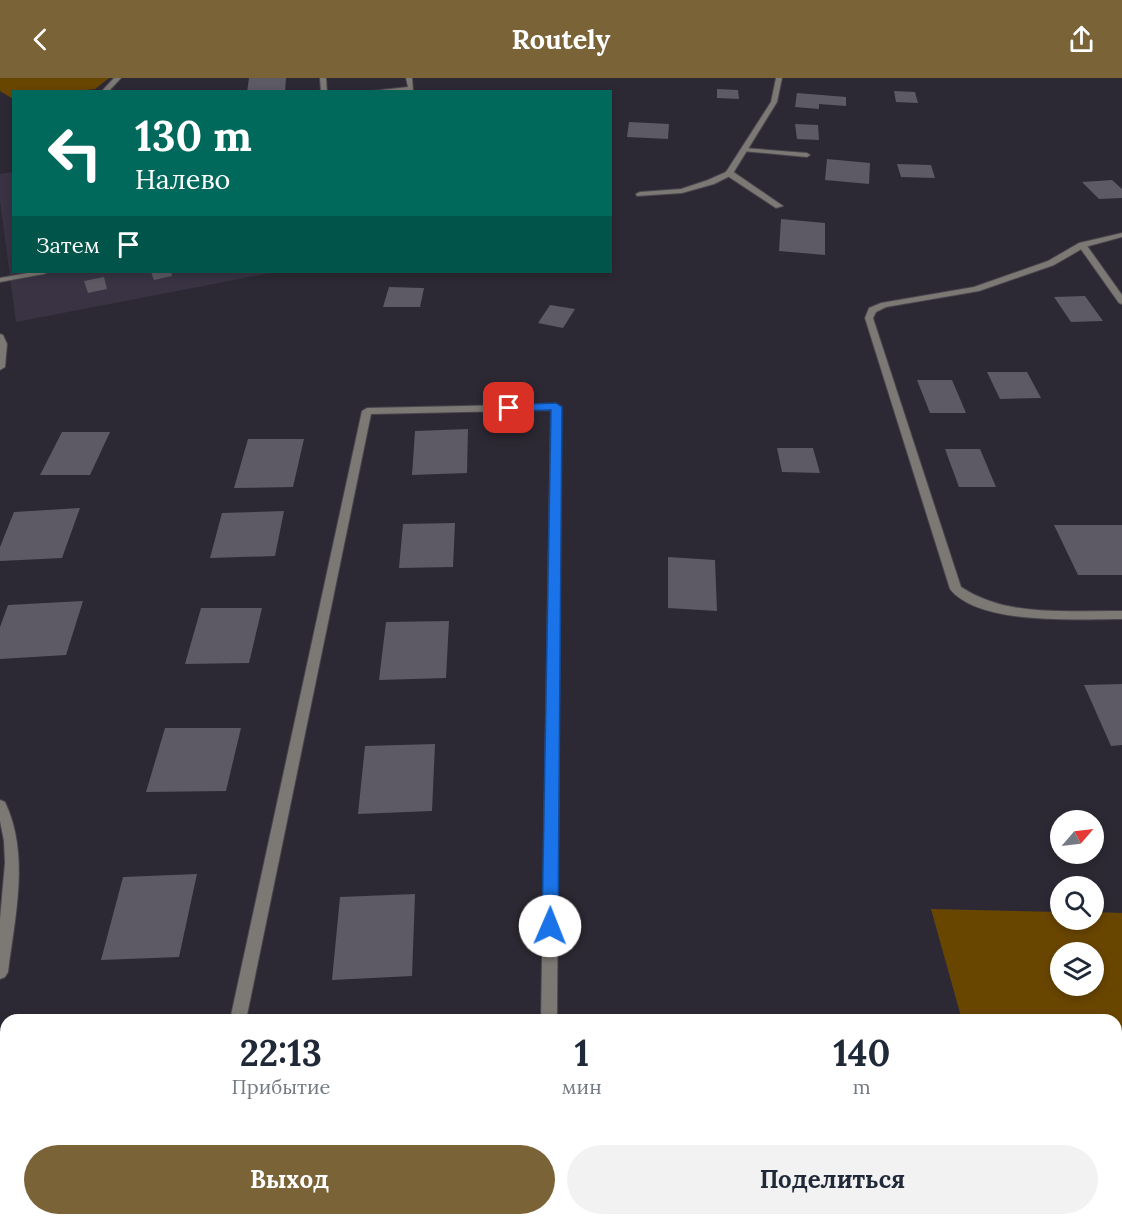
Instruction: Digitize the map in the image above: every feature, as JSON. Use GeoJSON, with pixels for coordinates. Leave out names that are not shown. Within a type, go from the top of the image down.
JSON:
{"type":"FeatureCollection","features":[{"type":"Feature","properties":{"kind":"street"},"geometry":{"type":"LineString","coordinates":[[106,90],[118,78]]}},
{"type":"Feature","properties":{"kind":"street"},"geometry":{"type":"LineString","coordinates":[[396,90],[411,89],[409,78]]}},
{"type":"Feature","properties":{"kind":"street"},"geometry":{"type":"LineString","coordinates":[[640,194],[682,191],[711,182],[729,173],[774,102],[779,78]]}},
{"type":"Feature","properties":{"kind":"street"},"geometry":{"type":"LineString","coordinates":[[744,150],[807,155]]}},
{"type":"Feature","properties":{"kind":"street"},"geometry":{"type":"LineString","coordinates":[[729,173],[779,206]]}},
{"type":"Feature","properties":{"kind":"street"},"geometry":{"type":"LineString","coordinates":[[1122,235],[1083,245],[1051,263],[976,289],[884,305],[872,310],[868,318],[956,589],[967,599],[1010,611],[1122,615]]}},
{"type":"Feature","properties":{"kind":"street"},"geometry":{"type":"LineString","coordinates":[[1083,245],[1122,301]]}},
{"type":"Feature","properties":{"kind":"street"},"geometry":{"type":"LineString","coordinates":[[0,280],[38,273]]}},
{"type":"Feature","properties":{"kind":"street"},"geometry":{"type":"LineString","coordinates":[[0,338],[3,344],[0,367]]}},
{"type":"Feature","properties":{"kind":"street"},"geometry":{"type":"LineString","coordinates":[[239,1014],[367,411],[556,407],[549,1014]]}},
{"type":"Feature","properties":{"kind":"street"},"geometry":{"type":"LineString","coordinates":[[0,806],[5,813],[13,850],[0,972]]}},
{"type":"Feature","properties":{"kind":"shaded area"},"geometry":{"type":"Polygon","coordinates":[[[0,78],[109,78],[95,89],[12,90],[12,98],[0,91],[0,78]]]}},
{"type":"Feature","properties":{"kind":"shaded area"},"geometry":{"type":"Polygon","coordinates":[[[12,172],[12,273],[271,273],[16,322],[0,201],[0,174],[12,172]]]}},
{"type":"Feature","properties":{"kind":"shaded area"},"geometry":{"type":"Polygon","coordinates":[[[931,909],[1050,912],[1050,930],[1104,930],[1104,912],[1122,913],[1122,1014],[960,1014],[931,909]]]}},
{"type":"Feature","properties":{"kind":"building"},"geometry":{"type":"Polygon","coordinates":[[[249,78],[286,78],[285,90],[247,90],[249,78]]]}},
{"type":"Feature","properties":{"kind":"building"},"geometry":{"type":"Polygon","coordinates":[[[717,89],[738,90],[739,99],[717,98],[717,89]]]}},
{"type":"Feature","properties":{"kind":"building"},"geometry":{"type":"Polygon","coordinates":[[[894,91],[915,92],[918,103],[896,102],[894,91]]]}},
{"type":"Feature","properties":{"kind":"building"},"geometry":{"type":"Polygon","coordinates":[[[797,93],[846,97],[846,106],[819,104],[819,109],[795,107],[797,93]]]}},
{"type":"Feature","properties":{"kind":"building"},"geometry":{"type":"Polygon","coordinates":[[[629,122],[669,124],[668,139],[627,137],[629,122]]]}},
{"type":"Feature","properties":{"kind":"building"},"geometry":{"type":"Polygon","coordinates":[[[795,124],[818,125],[819,140],[797,139],[795,124]]]}},
{"type":"Feature","properties":{"kind":"building"},"geometry":{"type":"Polygon","coordinates":[[[827,159],[870,163],[869,184],[825,180],[827,159]]]}},
{"type":"Feature","properties":{"kind":"building"},"geometry":{"type":"Polygon","coordinates":[[[897,164],[931,165],[935,178],[901,177],[897,164]]]}},
{"type":"Feature","properties":{"kind":"building"},"geometry":{"type":"Polygon","coordinates":[[[1112,180],[1122,189],[1122,198],[1099,199],[1082,182],[1112,180]]]}},
{"type":"Feature","properties":{"kind":"building"},"geometry":{"type":"Polygon","coordinates":[[[781,219],[825,223],[825,255],[779,251],[781,219]]]}},
{"type":"Feature","properties":{"kind":"building"},"geometry":{"type":"Polygon","coordinates":[[[151,273],[171,273],[172,276],[154,280],[151,273]]]}},
{"type":"Feature","properties":{"kind":"building"},"geometry":{"type":"Polygon","coordinates":[[[104,277],[107,289],[88,293],[84,281],[104,277]]]}},
{"type":"Feature","properties":{"kind":"building"},"geometry":{"type":"Polygon","coordinates":[[[389,287],[424,288],[420,307],[383,307],[389,287]]]}},
{"type":"Feature","properties":{"kind":"building"},"geometry":{"type":"Polygon","coordinates":[[[1085,296],[1103,321],[1071,322],[1054,297],[1085,296]]]}},
{"type":"Feature","properties":{"kind":"building"},"geometry":{"type":"Polygon","coordinates":[[[550,305],[575,309],[563,328],[538,323],[550,305]]]}},
{"type":"Feature","properties":{"kind":"building"},"geometry":{"type":"Polygon","coordinates":[[[987,372],[1027,372],[1041,398],[1000,399],[987,372]]]}},
{"type":"Feature","properties":{"kind":"building"},"geometry":{"type":"Polygon","coordinates":[[[917,380],[952,380],[966,413],[930,413],[917,380]]]}},
{"type":"Feature","properties":{"kind":"building"},"geometry":{"type":"Polygon","coordinates":[[[468,429],[467,473],[412,475],[415,431],[468,429]]]}},
{"type":"Feature","properties":{"kind":"building"},"geometry":{"type":"Polygon","coordinates":[[[62,432],[110,432],[90,475],[40,475],[62,432]]]}},
{"type":"Feature","properties":{"kind":"building"},"geometry":{"type":"Polygon","coordinates":[[[248,439],[304,439],[293,487],[234,488],[248,439]]]}},
{"type":"Feature","properties":{"kind":"building"},"geometry":{"type":"Polygon","coordinates":[[[777,448],[813,448],[820,473],[782,472],[777,448]]]}},
{"type":"Feature","properties":{"kind":"building"},"geometry":{"type":"Polygon","coordinates":[[[945,449],[980,449],[996,487],[959,487],[945,449]]]}},
{"type":"Feature","properties":{"kind":"building"},"geometry":{"type":"Polygon","coordinates":[[[80,508],[62,558],[0,561],[0,547],[14,512],[80,508]]]}},
{"type":"Feature","properties":{"kind":"building"},"geometry":{"type":"Polygon","coordinates":[[[284,511],[275,556],[210,558],[222,513],[284,511]]]}},
{"type":"Feature","properties":{"kind":"building"},"geometry":{"type":"Polygon","coordinates":[[[455,523],[453,567],[399,568],[403,524],[455,523]]]}},
{"type":"Feature","properties":{"kind":"building"},"geometry":{"type":"Polygon","coordinates":[[[1054,525],[1122,525],[1122,575],[1078,575],[1054,525]]]}},
{"type":"Feature","properties":{"kind":"building"},"geometry":{"type":"Polygon","coordinates":[[[668,557],[715,560],[717,611],[668,608],[668,557]]]}},
{"type":"Feature","properties":{"kind":"building"},"geometry":{"type":"Polygon","coordinates":[[[83,601],[66,655],[0,659],[0,627],[8,605],[83,601]]]}},
{"type":"Feature","properties":{"kind":"building"},"geometry":{"type":"Polygon","coordinates":[[[201,608],[262,608],[249,663],[185,664],[201,608]]]}},
{"type":"Feature","properties":{"kind":"building"},"geometry":{"type":"Polygon","coordinates":[[[449,621],[446,678],[379,680],[386,622],[449,621]]]}},
{"type":"Feature","properties":{"kind":"building"},"geometry":{"type":"Polygon","coordinates":[[[1122,684],[1122,745],[1111,746],[1084,685],[1122,684]]]}},
{"type":"Feature","properties":{"kind":"building"},"geometry":{"type":"Polygon","coordinates":[[[165,728],[241,728],[226,791],[146,792],[165,728]]]}},
{"type":"Feature","properties":{"kind":"building"},"geometry":{"type":"Polygon","coordinates":[[[435,744],[432,811],[358,814],[365,746],[435,744]]]}},
{"type":"Feature","properties":{"kind":"building"},"geometry":{"type":"Polygon","coordinates":[[[197,874],[179,957],[101,960],[123,877],[197,874]]]}},
{"type":"Feature","properties":{"kind":"building"},"geometry":{"type":"Polygon","coordinates":[[[415,894],[412,976],[332,980],[340,897],[415,894]]]}},
{"type":"Feature","properties":{"kind":"route"},"geometry":{"type":"LineString","coordinates":[[509,408],[556,407],[550,926]]}}]}
